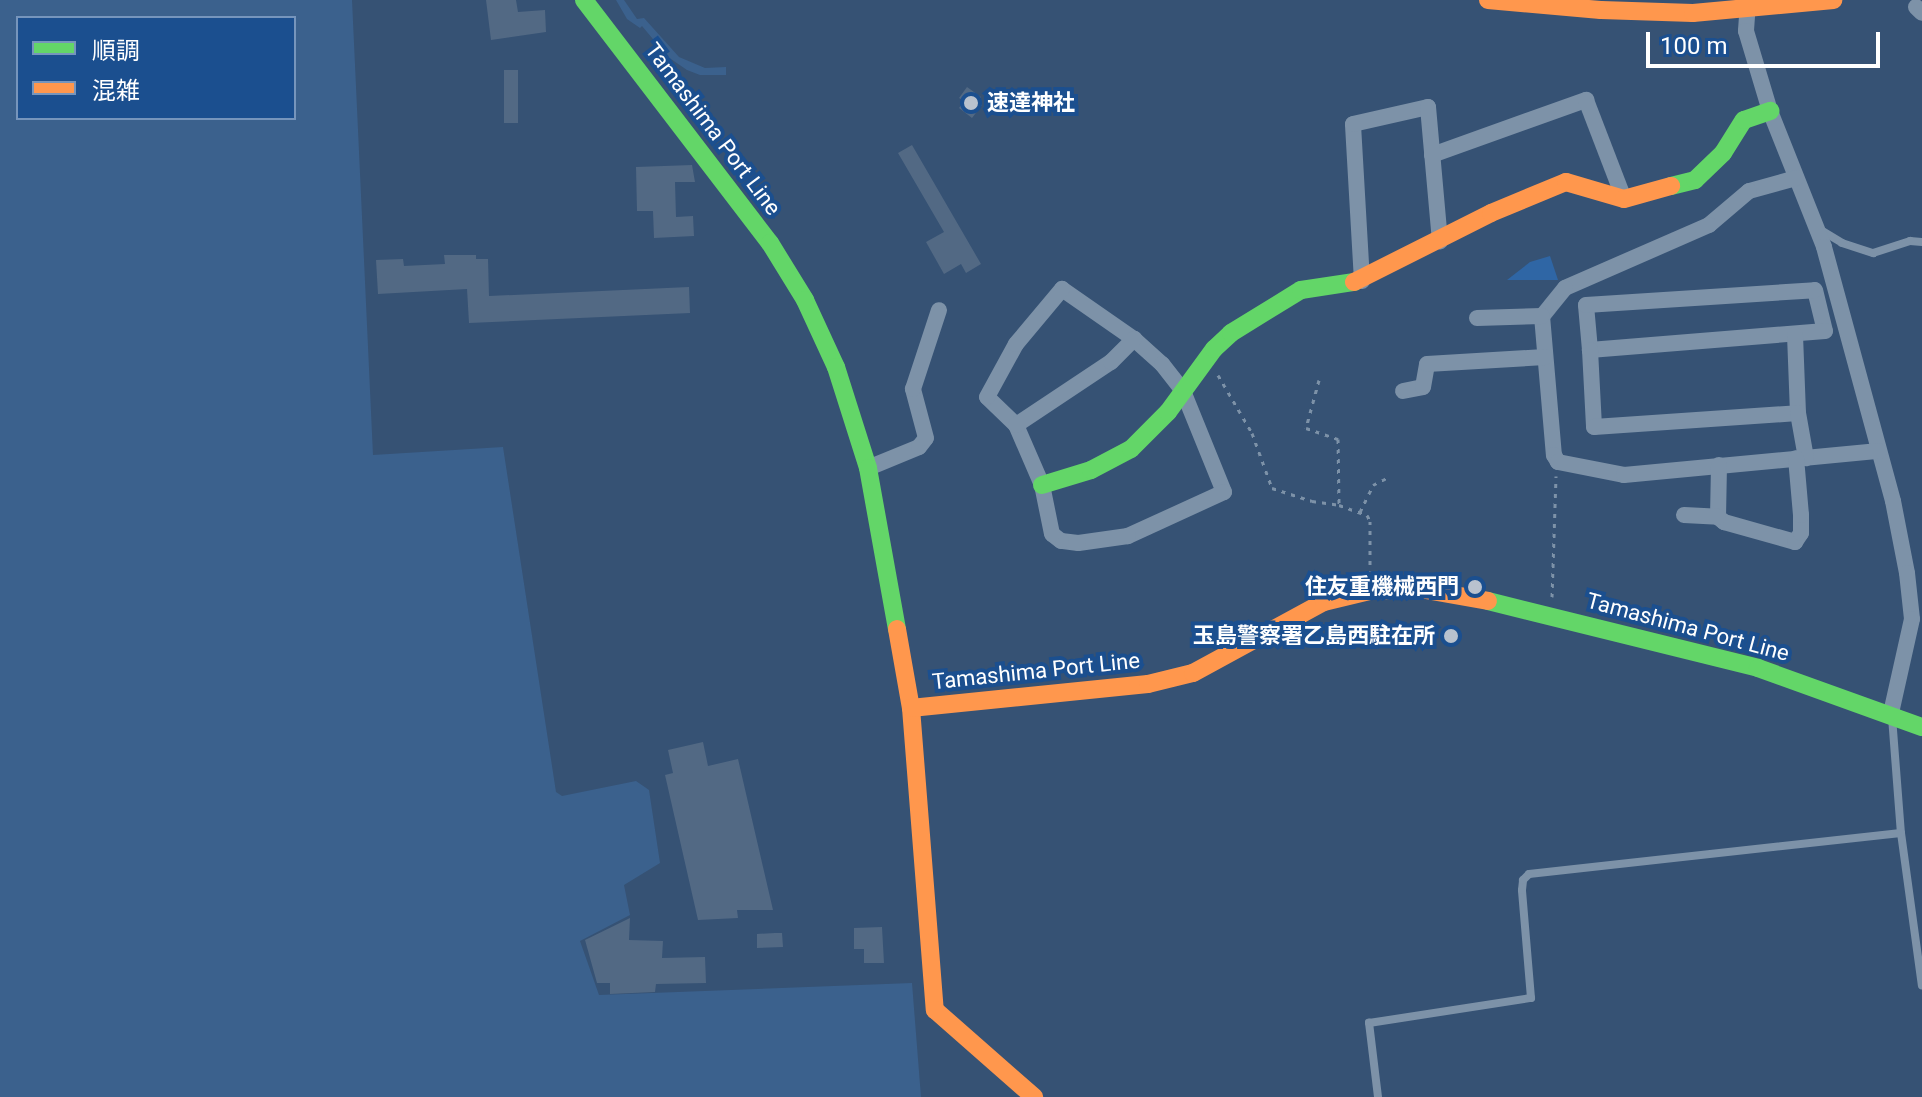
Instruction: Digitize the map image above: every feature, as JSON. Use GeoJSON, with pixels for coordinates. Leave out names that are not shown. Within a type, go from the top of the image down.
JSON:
{"type":"FeatureCollection","features":[{"type":"Feature","properties":{"kind":"main road","name":"Tamashima Port Line"},"geometry":{"type":"LineString","coordinates":[[584,0],[770,243],[805,300],[836,367],[868,468],[911,708],[1148,684],[1193,673],[1324,602],[1370,591],[1420,589],[1552,616],[1758,668],[1891,713],[1922,727]]}},
{"type":"Feature","properties":{"kind":"main road"},"geometry":{"type":"LineString","coordinates":[[1488,0],[1601,10],[1693,13],[1748,5],[1833,0]]}},
{"type":"Feature","properties":{"kind":"main road"},"geometry":{"type":"LineString","coordinates":[[1042,485],[1091,470],[1131,449],[1231,333],[1301,290],[1362,281],[1491,213],[1566,182],[1624,199],[1695,180],[1723,153],[1744,120],[1770,111]]}},
{"type":"Feature","properties":{"kind":"main road"},"geometry":{"type":"LineString","coordinates":[[911,708],[935,1010],[1034,1097]]}},
{"type":"Feature","properties":{"kind":"street"},"geometry":{"type":"LineString","coordinates":[[1748,5],[1746,31],[1770,111],[1816,228],[1899,530],[1912,619],[1891,713]]}},
{"type":"Feature","properties":{"kind":"street"},"geometry":{"type":"LineString","coordinates":[[1432,155],[1586,100],[1624,199]]}},
{"type":"Feature","properties":{"kind":"street"},"geometry":{"type":"LineString","coordinates":[[1362,281],[1353,124],[1428,107],[1440,241]]}},
{"type":"Feature","properties":{"kind":"street"},"geometry":{"type":"LineString","coordinates":[[1796,178],[1749,191],[1709,225],[1565,288],[1542,316],[1554,455],[1558,462],[1624,475],[1879,451]]}},
{"type":"Feature","properties":{"kind":"street"},"geometry":{"type":"LineString","coordinates":[[1062,289],[1134,339],[1162,364],[1183,391],[1224,492],[1128,536],[1078,543],[1061,541],[1052,534],[1042,485],[1016,425],[987,397],[1016,344],[1062,289]]}},
{"type":"Feature","properties":{"kind":"street"},"geometry":{"type":"LineString","coordinates":[[1590,350],[1825,331],[1815,290],[1586,305],[1594,427],[1798,413]]}},
{"type":"Feature","properties":{"kind":"street"},"geometry":{"type":"LineString","coordinates":[[868,468],[919,447],[926,438],[913,389],[939,310]]}},
{"type":"Feature","properties":{"kind":"street"},"geometry":{"type":"LineString","coordinates":[[1477,318],[1542,316]]}},
{"type":"Feature","properties":{"kind":"street"},"geometry":{"type":"LineString","coordinates":[[1684,515],[1718,517],[1724,522],[1795,542],[1801,533],[1795,335]]}},
{"type":"Feature","properties":{"kind":"street"},"geometry":{"type":"LineString","coordinates":[[1016,425],[1111,362],[1134,339]]}},
{"type":"Feature","properties":{"kind":"street"},"geometry":{"type":"LineString","coordinates":[[1403,391],[1423,387],[1427,364],[1545,357]]}},
{"type":"Feature","properties":{"kind":"street"},"geometry":{"type":"LineString","coordinates":[[1718,517],[1719,465]]}},
{"type":"Feature","properties":{"kind":"lane"},"geometry":{"type":"LineString","coordinates":[[1816,228],[1860,252],[1873,253],[1910,241],[1922,242]]}},
{"type":"Feature","properties":{"kind":"lane"},"geometry":{"type":"LineString","coordinates":[[1891,713],[1901,833],[1920,953],[1922,986]]}},
{"type":"Feature","properties":{"kind":"lane"},"geometry":{"type":"LineString","coordinates":[[1378,1097],[1369,1023],[1531,998],[1522,890],[1523,880],[1529,874],[1901,833]]}},
{"type":"Feature","properties":{"kind":"path"},"geometry":{"type":"LineString","coordinates":[[1210,355],[1226,391],[1252,433],[1270,485],[1290,495],[1360,512],[1370,521],[1370,591]]}},
{"type":"Feature","properties":{"kind":"path"},"geometry":{"type":"LineString","coordinates":[[1319,380],[1306,428],[1338,439],[1339,505]]}},
{"type":"Feature","properties":{"kind":"path"},"geometry":{"type":"LineString","coordinates":[[1552,616],[1558,462]]}},
{"type":"Feature","properties":{"kind":"path"},"geometry":{"type":"LineString","coordinates":[[1360,512],[1373,485],[1387,478]]}},
{"type":"Feature","properties":{"kind":"shaded area"},"geometry":{"type":"Polygon","coordinates":[[[0,0],[352,0],[373,455],[503,447],[556,792],[562,796],[636,781],[649,790],[660,863],[624,885],[630,915],[580,941],[599,995],[912,983],[921,1097],[0,1097],[0,0]]]}},
{"type":"Feature","properties":{"kind":"shaded area"},"geometry":{"type":"Polygon","coordinates":[[[616,0],[624,0],[637,19],[644,18],[679,57],[705,68],[726,67],[726,75],[700,75],[687,70],[668,57],[642,26],[640,28],[627,19],[616,0]]]}},
{"type":"Feature","properties":{"kind":"shaded area"},"geometry":{"type":"Polygon","coordinates":[[[1550,256],[1558,280],[1507,280],[1530,262],[1550,256]]]}},
{"type":"Feature","properties":{"kind":"building"},"geometry":{"type":"Polygon","coordinates":[[[486,0],[516,0],[518,12],[545,10],[546,32],[491,40],[486,0]]]}},
{"type":"Feature","properties":{"kind":"building"},"geometry":{"type":"Polygon","coordinates":[[[504,70],[518,70],[518,123],[504,123],[504,70]]]}},
{"type":"Feature","properties":{"kind":"building","name":"速達神社"},"geometry":{"type":"Polygon","coordinates":[[[967,87],[981,97],[978,102],[982,105],[972,118],[959,108],[964,101],[959,98],[967,87]]]}},
{"type":"Feature","properties":{"kind":"building"},"geometry":{"type":"Polygon","coordinates":[[[912,145],[981,264],[966,273],[961,264],[944,274],[926,242],[944,232],[898,153],[912,145]]]}},
{"type":"Feature","properties":{"kind":"building"},"geometry":{"type":"Polygon","coordinates":[[[692,165],[695,182],[675,182],[676,217],[693,216],[694,236],[654,238],[653,211],[637,211],[636,167],[692,165]]]}},
{"type":"Feature","properties":{"kind":"building"},"geometry":{"type":"Polygon","coordinates":[[[444,255],[476,255],[476,259],[488,259],[489,296],[689,287],[690,313],[469,323],[467,289],[378,294],[376,260],[403,259],[404,266],[445,264],[444,255]]]}},
{"type":"Feature","properties":{"kind":"building"},"geometry":{"type":"Polygon","coordinates":[[[703,742],[708,766],[738,759],[773,910],[737,910],[738,918],[698,920],[665,775],[673,773],[668,750],[703,742]]]}},
{"type":"Feature","properties":{"kind":"building"},"geometry":{"type":"Polygon","coordinates":[[[630,918],[629,940],[663,941],[662,958],[705,957],[706,983],[656,984],[655,992],[610,994],[610,983],[597,983],[585,940],[630,918]]]}},
{"type":"Feature","properties":{"kind":"building"},"geometry":{"type":"Polygon","coordinates":[[[882,927],[884,963],[864,963],[864,949],[854,949],[854,928],[882,927]]]}},
{"type":"Feature","properties":{"kind":"building"},"geometry":{"type":"Polygon","coordinates":[[[782,933],[783,947],[757,948],[757,934],[782,933]]]}},
{"type":"Feature","properties":{"kind":"traffic: fast"},"geometry":{"type":"LineString","coordinates":[[584,0],[770,243],[805,300],[836,367],[868,468],[897,629]]}},
{"type":"Feature","properties":{"kind":"traffic: fast"},"geometry":{"type":"LineString","coordinates":[[1671,186],[1695,180],[1723,153],[1744,120],[1770,111]]}},
{"type":"Feature","properties":{"kind":"traffic: fast"},"geometry":{"type":"LineString","coordinates":[[1042,485],[1091,470],[1131,449],[1168,412],[1214,349],[1231,333],[1301,290],[1354,282]]}},
{"type":"Feature","properties":{"kind":"traffic: fast"},"geometry":{"type":"LineString","coordinates":[[1488,601],[1758,668],[1922,727]]}},
{"type":"Feature","properties":{"kind":"traffic: slow"},"geometry":{"type":"LineString","coordinates":[[1488,0],[1601,10],[1693,13],[1833,0]]}},
{"type":"Feature","properties":{"kind":"traffic: slow"},"geometry":{"type":"LineString","coordinates":[[1354,282],[1491,213],[1566,182],[1624,199],[1671,186]]}},
{"type":"Feature","properties":{"kind":"traffic: slow"},"geometry":{"type":"LineString","coordinates":[[911,708],[1148,684],[1193,673],[1324,602],[1370,591],[1420,589],[1488,601]]}},
{"type":"Feature","properties":{"kind":"traffic: slow"},"geometry":{"type":"LineString","coordinates":[[897,629],[911,708],[935,1010],[1034,1097]]}},
{"type":"Feature","properties":{"kind":"place","name":"速達神社"},"geometry":{"type":"Point","coordinates":[971,103]}},
{"type":"Feature","properties":{"kind":"place","name":"住友重機械西門"},"geometry":{"type":"Point","coordinates":[1475,587]}},
{"type":"Feature","properties":{"kind":"place","name":"玉島警察署乙島西駐在所"},"geometry":{"type":"Point","coordinates":[1451,636]}}]}
